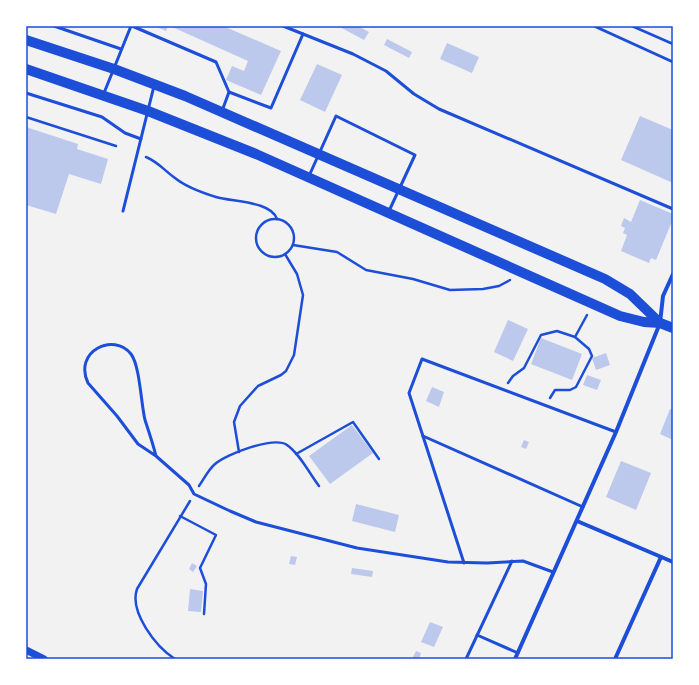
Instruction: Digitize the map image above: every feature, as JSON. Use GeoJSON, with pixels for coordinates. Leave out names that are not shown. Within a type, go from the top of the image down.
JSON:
{"type":"FeatureCollection","features":[{"type":"Feature","properties":{"kind":"main road"},"geometry":{"type":"LineString","coordinates":[[26,40],[114,69],[222,112],[604,279],[634,297],[660,322],[673,328]]}},
{"type":"Feature","properties":{"kind":"main road"},"geometry":{"type":"LineString","coordinates":[[26,69],[148,111],[256,154],[620,316],[644,322],[660,322]]}},
{"type":"Feature","properties":{"kind":"street"},"geometry":{"type":"LineString","coordinates":[[515,659],[616,432],[660,322],[663,296],[673,274]]}},
{"type":"Feature","properties":{"kind":"street"},"geometry":{"type":"LineString","coordinates":[[577,521],[673,562]]}},
{"type":"Feature","properties":{"kind":"street"},"geometry":{"type":"LineString","coordinates":[[615,659],[661,557]]}},
{"type":"Feature","properties":{"kind":"street"},"geometry":{"type":"LineString","coordinates":[[26,650],[44,659]]}},
{"type":"Feature","properties":{"kind":"lane"},"geometry":{"type":"LineString","coordinates":[[54,26],[121,49]]}},
{"type":"Feature","properties":{"kind":"lane"},"geometry":{"type":"LineString","coordinates":[[103,95],[121,49],[132,26],[216,62],[229,92],[222,112]]}},
{"type":"Feature","properties":{"kind":"lane"},"geometry":{"type":"LineString","coordinates":[[283,26],[353,54],[386,71],[414,94],[439,109],[673,209]]}},
{"type":"Feature","properties":{"kind":"lane"},"geometry":{"type":"LineString","coordinates":[[594,26],[673,62]]}},
{"type":"Feature","properties":{"kind":"lane"},"geometry":{"type":"LineString","coordinates":[[229,92],[271,108],[303,34]]}},
{"type":"Feature","properties":{"kind":"lane"},"geometry":{"type":"LineString","coordinates":[[123,211],[154,84]]}},
{"type":"Feature","properties":{"kind":"lane"},"geometry":{"type":"LineString","coordinates":[[26,93],[102,117],[129,135],[141,139]]}},
{"type":"Feature","properties":{"kind":"lane"},"geometry":{"type":"LineString","coordinates":[[308,178],[336,116],[415,155],[388,214]]}},
{"type":"Feature","properties":{"kind":"lane"},"geometry":{"type":"LineString","coordinates":[[156,456],[145,420],[136,366],[132,355],[125,349],[116,345],[107,346],[92,352],[88,356],[85,364],[85,376],[88,383],[117,416],[138,444],[156,456],[190,485],[194,494],[256,522],[328,542],[386,553],[464,563],[512,561],[527,562],[553,572]]}},
{"type":"Feature","properties":{"kind":"lane"},"geometry":{"type":"LineString","coordinates":[[464,563],[409,394],[422,358],[616,432]]}},
{"type":"Feature","properties":{"kind":"lane"},"geometry":{"type":"LineString","coordinates":[[422,436],[583,507]]}},
{"type":"Feature","properties":{"kind":"lane"},"geometry":{"type":"LineString","coordinates":[[466,659],[512,561]]}},
{"type":"Feature","properties":{"kind":"lane"},"geometry":{"type":"LineString","coordinates":[[477,635],[518,653]]}},
{"type":"Feature","properties":{"kind":"path"},"geometry":{"type":"LineString","coordinates":[[632,26],[673,44]]}},
{"type":"Feature","properties":{"kind":"path"},"geometry":{"type":"LineString","coordinates":[[26,117],[116,146]]}},
{"type":"Feature","properties":{"kind":"path"},"geometry":{"type":"LineString","coordinates":[[146,157],[158,162],[175,179],[189,186],[222,199],[259,205],[274,213],[277,219]]}},
{"type":"Feature","properties":{"kind":"path"},"geometry":{"type":"LineString","coordinates":[[277,219],[290,226],[293,232],[293,244],[285,254],[273,256],[268,255],[262,252],[257,241],[257,235],[262,224],[267,221],[277,219]]}},
{"type":"Feature","properties":{"kind":"path"},"geometry":{"type":"LineString","coordinates":[[293,244],[337,252],[366,270],[413,279],[450,290],[472,291],[499,286],[511,280]]}},
{"type":"Feature","properties":{"kind":"path"},"geometry":{"type":"LineString","coordinates":[[230,455],[239,453],[234,422],[240,406],[258,386],[283,374],[289,368],[293,359],[297,330],[303,307],[303,295],[297,274],[285,254]]}},
{"type":"Feature","properties":{"kind":"path"},"geometry":{"type":"LineString","coordinates":[[575,337],[588,314]]}},
{"type":"Feature","properties":{"kind":"path"},"geometry":{"type":"LineString","coordinates":[[504,390],[510,378],[524,368],[540,335],[557,331],[575,337],[589,349],[592,354],[591,359],[576,387],[570,390],[558,389],[553,391],[546,406]]}},
{"type":"Feature","properties":{"kind":"path"},"geometry":{"type":"LineString","coordinates":[[296,454],[353,422],[379,459]]}},
{"type":"Feature","properties":{"kind":"path"},"geometry":{"type":"LineString","coordinates":[[175,659],[156,641],[145,626],[138,612],[135,600],[137,589],[180,516],[213,465],[230,455],[267,443],[276,442],[286,444],[296,454],[319,486]]}},
{"type":"Feature","properties":{"kind":"path"},"geometry":{"type":"LineString","coordinates":[[180,516],[216,535],[200,568],[206,584],[204,614]]}},
{"type":"Feature","properties":{"kind":"building"},"geometry":{"type":"Polygon","coordinates":[[[155,26],[168,26],[166,31],[155,26]]]}},
{"type":"Feature","properties":{"kind":"building"},"geometry":{"type":"Polygon","coordinates":[[[170,26],[223,26],[281,51],[261,95],[226,80],[232,66],[244,71],[248,61],[170,26]]]}},
{"type":"Feature","properties":{"kind":"building"},"geometry":{"type":"Polygon","coordinates":[[[338,26],[358,26],[369,32],[364,40],[338,26]]]}},
{"type":"Feature","properties":{"kind":"building"},"geometry":{"type":"Polygon","coordinates":[[[387,39],[412,52],[409,58],[384,45],[387,39]]]}},
{"type":"Feature","properties":{"kind":"building"},"geometry":{"type":"Polygon","coordinates":[[[447,43],[479,57],[472,73],[440,59],[447,43]]]}},
{"type":"Feature","properties":{"kind":"building"},"geometry":{"type":"Polygon","coordinates":[[[317,64],[342,75],[325,112],[300,100],[317,64]]]}},
{"type":"Feature","properties":{"kind":"building"},"geometry":{"type":"Polygon","coordinates":[[[640,116],[673,130],[673,183],[621,160],[640,116]]]}},
{"type":"Feature","properties":{"kind":"building"},"geometry":{"type":"Polygon","coordinates":[[[26,127],[78,144],[77,149],[108,159],[101,184],[69,174],[56,214],[26,205],[26,127]]]}},
{"type":"Feature","properties":{"kind":"building"},"geometry":{"type":"Polygon","coordinates":[[[640,200],[673,214],[673,219],[656,260],[651,258],[649,263],[621,251],[627,235],[623,233],[625,228],[621,226],[624,218],[631,222],[640,200]]]}},
{"type":"Feature","properties":{"kind":"building"},"geometry":{"type":"Polygon","coordinates":[[[508,320],[528,329],[513,361],[494,352],[508,320]]]}},
{"type":"Feature","properties":{"kind":"building"},"geometry":{"type":"Polygon","coordinates":[[[541,338],[582,354],[572,380],[531,364],[541,338]]]}},
{"type":"Feature","properties":{"kind":"building"},"geometry":{"type":"Polygon","coordinates":[[[606,353],[610,365],[596,370],[592,358],[606,353]]]}},
{"type":"Feature","properties":{"kind":"building"},"geometry":{"type":"Polygon","coordinates":[[[587,375],[601,380],[597,390],[583,385],[587,375]]]}},
{"type":"Feature","properties":{"kind":"building"},"geometry":{"type":"Polygon","coordinates":[[[432,387],[444,392],[439,407],[426,401],[432,387]]]}},
{"type":"Feature","properties":{"kind":"building"},"geometry":{"type":"Polygon","coordinates":[[[670,409],[673,410],[673,440],[660,434],[670,409]]]}},
{"type":"Feature","properties":{"kind":"building"},"geometry":{"type":"Polygon","coordinates":[[[352,425],[373,453],[330,484],[309,456],[352,425]]]}},
{"type":"Feature","properties":{"kind":"building"},"geometry":{"type":"Polygon","coordinates":[[[524,440],[529,442],[526,449],[521,447],[524,440]]]}},
{"type":"Feature","properties":{"kind":"building"},"geometry":{"type":"Polygon","coordinates":[[[621,461],[651,473],[636,510],[606,497],[621,461]]]}},
{"type":"Feature","properties":{"kind":"building"},"geometry":{"type":"Polygon","coordinates":[[[356,504],[399,515],[395,532],[352,521],[356,504]]]}},
{"type":"Feature","properties":{"kind":"building"},"geometry":{"type":"Polygon","coordinates":[[[291,556],[297,557],[295,565],[289,564],[291,556]]]}},
{"type":"Feature","properties":{"kind":"building"},"geometry":{"type":"Polygon","coordinates":[[[192,563],[197,566],[193,572],[189,569],[192,563]]]}},
{"type":"Feature","properties":{"kind":"building"},"geometry":{"type":"Polygon","coordinates":[[[352,568],[373,571],[372,577],[351,574],[352,568]]]}},
{"type":"Feature","properties":{"kind":"building"},"geometry":{"type":"Polygon","coordinates":[[[190,589],[203,591],[201,612],[188,611],[190,589]]]}},
{"type":"Feature","properties":{"kind":"building"},"geometry":{"type":"Polygon","coordinates":[[[430,622],[443,627],[434,647],[421,642],[430,622]]]}},
{"type":"Feature","properties":{"kind":"building"},"geometry":{"type":"Polygon","coordinates":[[[416,651],[421,653],[419,659],[412,659],[416,651]]]}}]}
